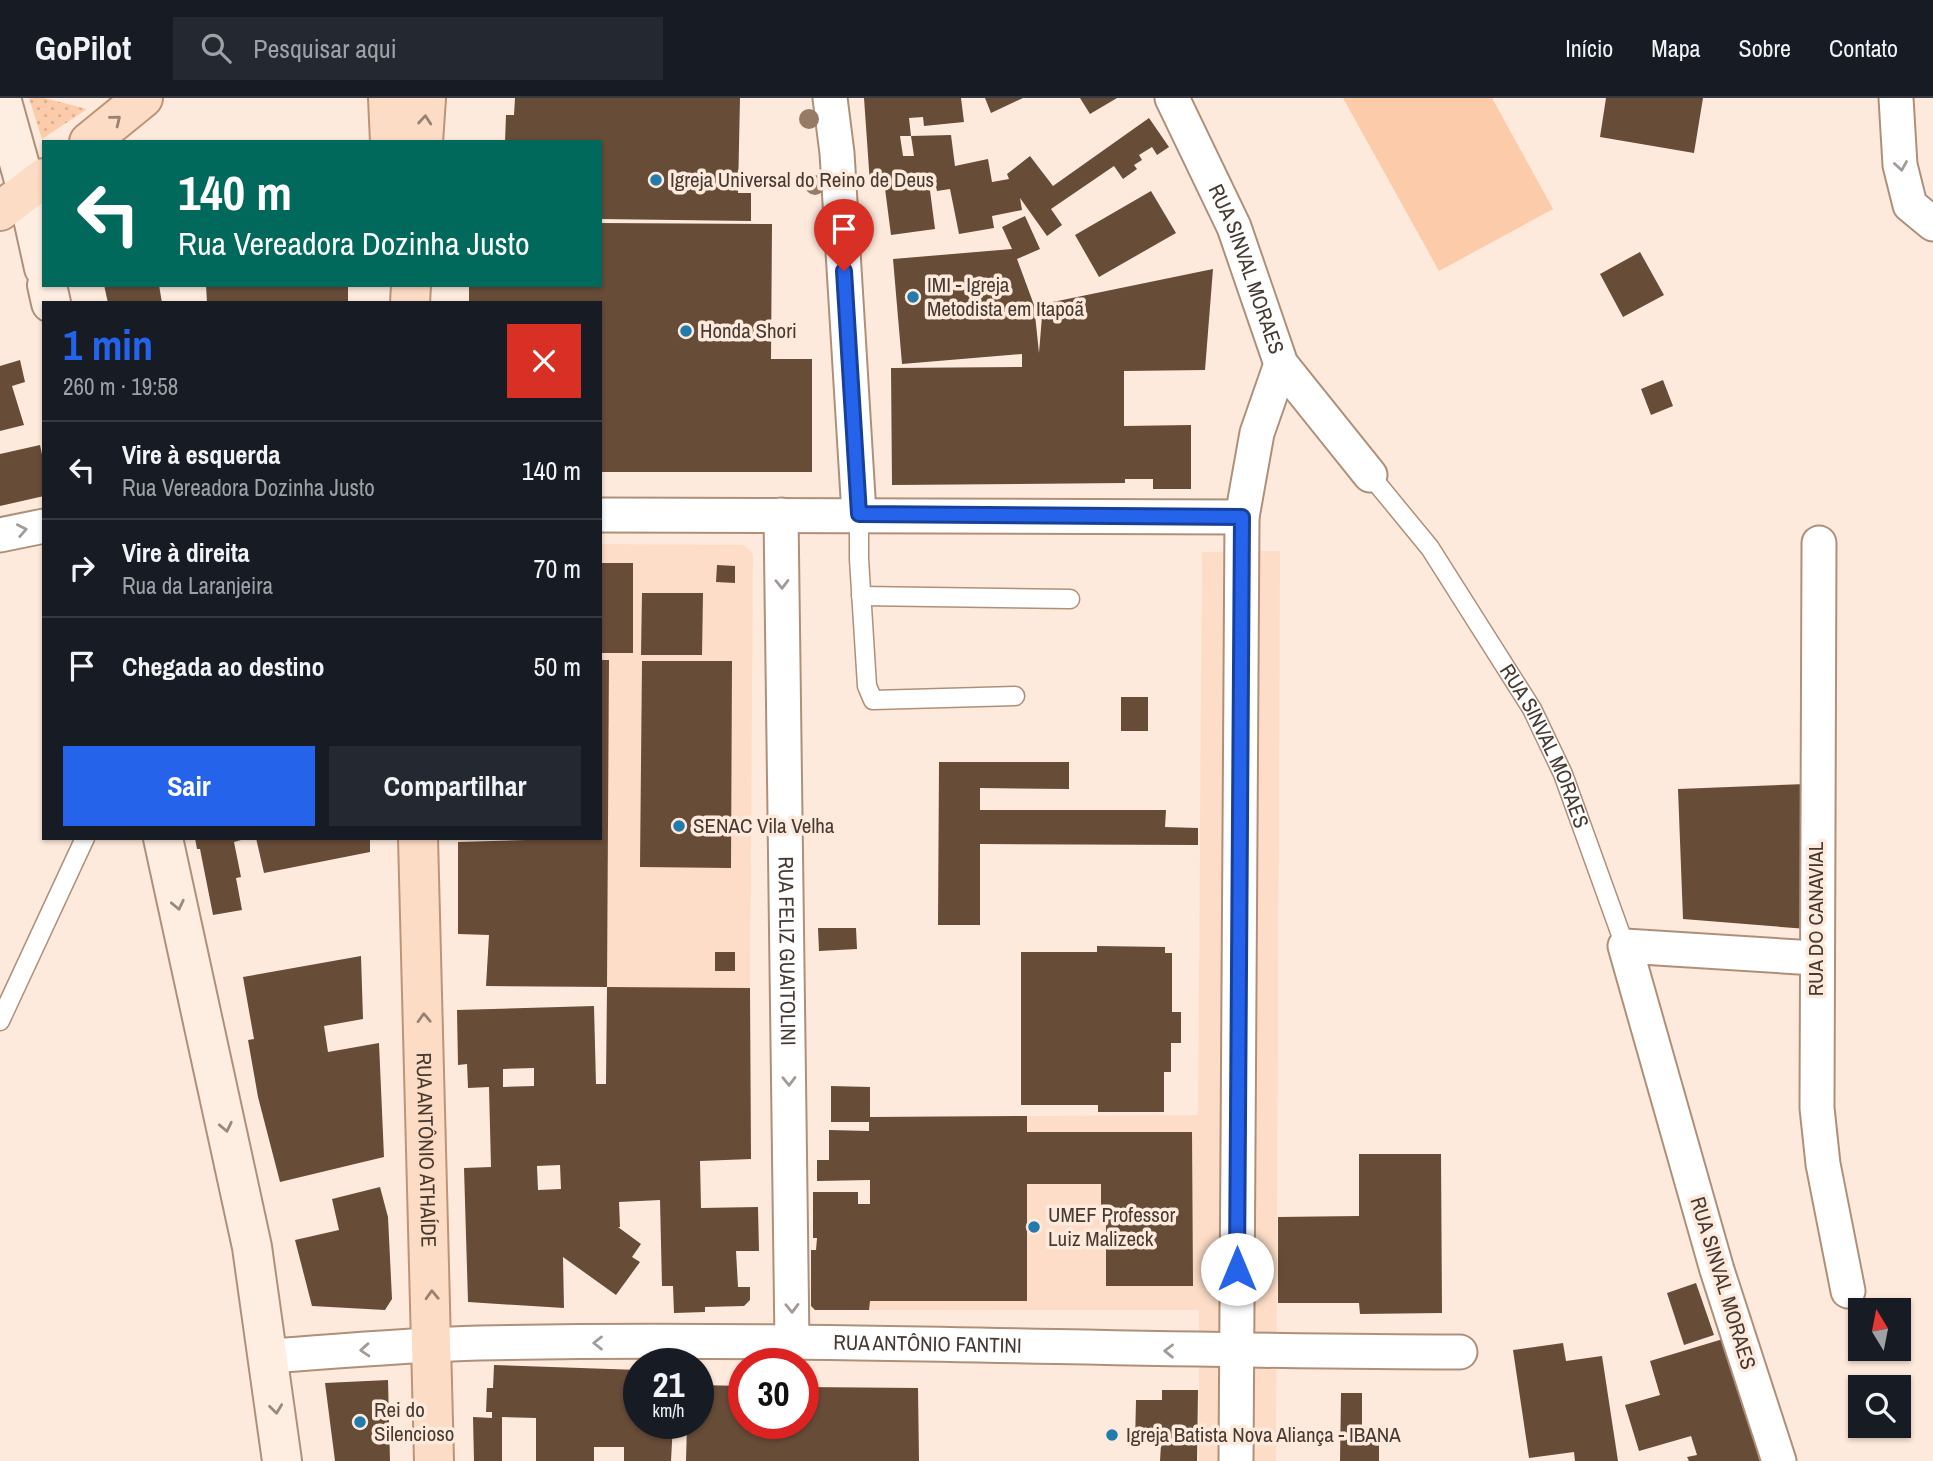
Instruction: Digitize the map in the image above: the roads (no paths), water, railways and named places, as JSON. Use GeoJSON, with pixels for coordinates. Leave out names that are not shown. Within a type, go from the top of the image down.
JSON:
{"type":"FeatureCollection","features":[{"type":"Feature","properties":{"kind":"main road"},"geometry":{"type":"LineString","coordinates":[[92,140],[144,98]]}},
{"type":"Feature","properties":{"kind":"main road"},"geometry":{"type":"LineString","coordinates":[[388,98],[390,140]]}},
{"type":"Feature","properties":{"kind":"main road"},"geometry":{"type":"LineString","coordinates":[[423,140],[426,98]]}},
{"type":"Feature","properties":{"kind":"main road","name":"RUA ANTÔNIO ATHAÍDE"},"geometry":{"type":"LineString","coordinates":[[418,840],[434,1461]]}},
{"type":"Feature","properties":{"kind":"street"},"geometry":{"type":"LineString","coordinates":[[1,98],[42,260]]}},
{"type":"Feature","properties":{"kind":"street"},"geometry":{"type":"LineString","coordinates":[[830,98],[837,153],[859,514]]}},
{"type":"Feature","properties":{"kind":"street","name":"RUA SINVAL MORAES"},"geometry":{"type":"LineString","coordinates":[[1172,98],[1234,227],[1281,364],[1370,475]]}},
{"type":"Feature","properties":{"kind":"street"},"geometry":{"type":"LineString","coordinates":[[1896,98],[1900,165],[1910,205],[1933,224]]}},
{"type":"Feature","properties":{"kind":"street"},"geometry":{"type":"LineString","coordinates":[[1236,1461],[1242,517],[1257,433],[1281,364]]}},
{"type":"Feature","properties":{"kind":"street"},"geometry":{"type":"LineString","coordinates":[[602,515],[1242,517]]}},
{"type":"Feature","properties":{"kind":"street","name":"RUA FELIZ GUAITOLINI"},"geometry":{"type":"LineString","coordinates":[[782,515],[792,1343]]}},
{"type":"Feature","properties":{"kind":"street"},"geometry":{"type":"LineString","coordinates":[[0,535],[42,526]]}},
{"type":"Feature","properties":{"kind":"street","name":"RUA DO CANAVIAL"},"geometry":{"type":"LineString","coordinates":[[1819,543],[1815,958],[1819,1138],[1848,1291]]}},
{"type":"Feature","properties":{"kind":"street"},"geometry":{"type":"LineString","coordinates":[[163,840],[251,1247],[270,1356],[282,1461]]}},
{"type":"Feature","properties":{"kind":"street"},"geometry":{"type":"LineString","coordinates":[[1625,946],[1815,958]]}},
{"type":"Feature","properties":{"kind":"street","name":"RUA SINVAL MORAES"},"geometry":{"type":"LineString","coordinates":[[1625,946],[1717,1270],[1779,1461]]}},
{"type":"Feature","properties":{"kind":"street","name":"RUA ANTÔNIO FANTINI"},"geometry":{"type":"LineString","coordinates":[[270,1356],[433,1345],[792,1343],[1237,1352],[1460,1352]]}},
{"type":"Feature","properties":{"kind":"lane","name":"RUA SINVAL MORAES"},"geometry":{"type":"LineString","coordinates":[[1370,475],[1430,548],[1532,709],[1563,774],[1625,946]]}},
{"type":"Feature","properties":{"kind":"lane"},"geometry":{"type":"LineString","coordinates":[[859,514],[867,686],[873,700],[1014,696]]}},
{"type":"Feature","properties":{"kind":"lane"},"geometry":{"type":"LineString","coordinates":[[861,596],[1070,599]]}},
{"type":"Feature","properties":{"kind":"lane"},"geometry":{"type":"LineString","coordinates":[[0,1021],[84,840]]}},
{"type":"Feature","properties":{"kind":"place","name":"Igreja Universal do Reino de Deus"},"geometry":{"type":"Point","coordinates":[656,180]}},
{"type":"Feature","properties":{"kind":"place","name":"IMI - Igreja Metodista em Itapoã"},"geometry":{"type":"Point","coordinates":[913,297]}},
{"type":"Feature","properties":{"kind":"place","name":"Honda Shori"},"geometry":{"type":"Point","coordinates":[686,331]}},
{"type":"Feature","properties":{"kind":"place","name":"SENAC Vila Velha"},"geometry":{"type":"Point","coordinates":[679,826]}},
{"type":"Feature","properties":{"kind":"place","name":"UMEF Professor Luiz Malizeck"},"geometry":{"type":"Point","coordinates":[1034,1227]}},
{"type":"Feature","properties":{"kind":"place","name":"Rei do Silencioso"},"geometry":{"type":"Point","coordinates":[360,1422]}},
{"type":"Feature","properties":{"kind":"place","name":"Igreja Batista Nova Aliança - IBANA"},"geometry":{"type":"Point","coordinates":[1112,1435]}}]}
